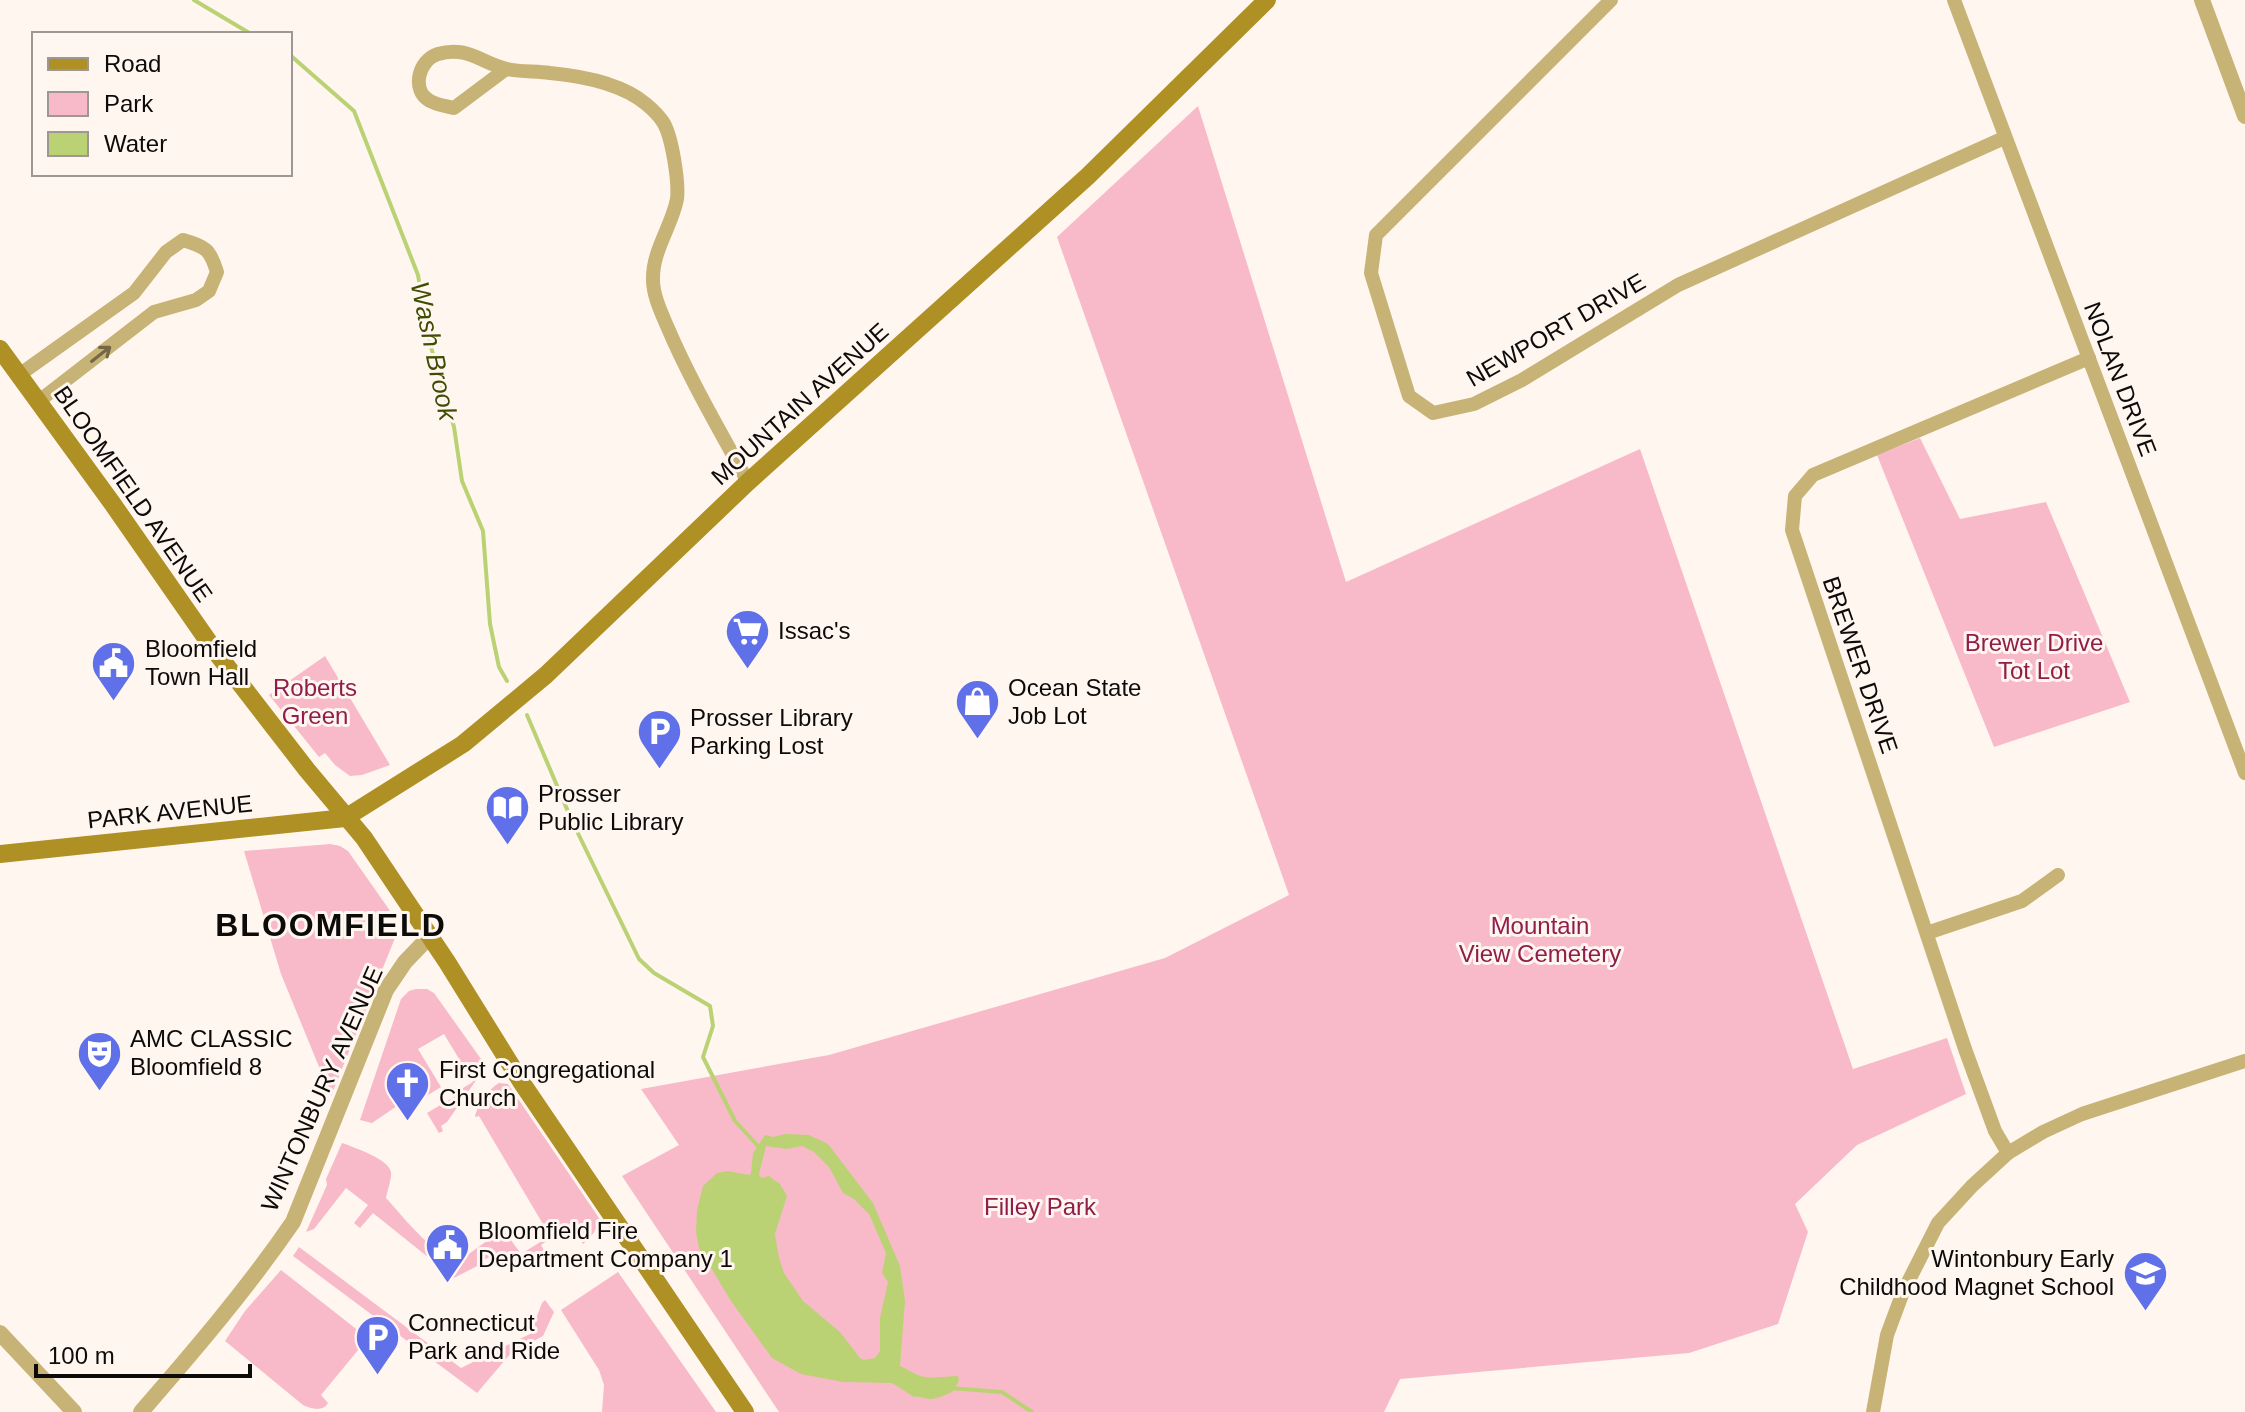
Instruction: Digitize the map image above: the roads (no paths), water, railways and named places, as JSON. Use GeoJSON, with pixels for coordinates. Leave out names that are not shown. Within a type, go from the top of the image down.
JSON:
{"type":"FeatureCollection","features":[{"type":"Feature","properties":{"kind":"main road","name":"MOUNTAIN AVENUE"},"geometry":{"type":"LineString","coordinates":[[345,818],[463,744],[546,675],[748,482],[1088,176],[1267,0]]}},
{"type":"Feature","properties":{"kind":"main road","name":"BLOOMFIELD AVENUE"},"geometry":{"type":"LineString","coordinates":[[0,349],[215,651],[364,838],[447,962],[522,1083],[745,1412]]}},
{"type":"Feature","properties":{"kind":"main road","name":"PARK AVENUE"},"geometry":{"type":"LineString","coordinates":[[0,854],[345,818]]}},
{"type":"Feature","properties":{"kind":"street","name":"NEWPORT DRIVE"},"geometry":{"type":"LineString","coordinates":[[1611,0],[1376,235],[1371,273],[1409,396],[1433,413],[1474,404],[1522,380],[1678,285],[2004,138]]}},
{"type":"Feature","properties":{"kind":"street","name":"NOLAN DRIVE"},"geometry":{"type":"LineString","coordinates":[[1954,0],[2245,773]]}},
{"type":"Feature","properties":{"kind":"street"},"geometry":{"type":"LineString","coordinates":[[2202,0],[2245,116]]}},
{"type":"Feature","properties":{"kind":"street"},"geometry":{"type":"LineString","coordinates":[[506,69],[454,108],[428,101],[419,88],[419,73],[423,64],[436,54],[457,52],[478,56],[506,69],[554,73],[628,91],[664,123],[673,151],[677,198],[657,257],[653,281],[659,308],[679,354],[748,482]]}},
{"type":"Feature","properties":{"kind":"street"},"geometry":{"type":"LineString","coordinates":[[19,375],[134,293],[166,252],[183,240],[203,246],[212,254],[217,272],[209,291],[196,300],[154,312],[39,401]]}},
{"type":"Feature","properties":{"kind":"street","name":"BREWER DRIVE"},"geometry":{"type":"LineString","coordinates":[[2008,1153],[1995,1131],[1965,1049],[1792,530],[1795,496],[1813,475],[2089,358]]}},
{"type":"Feature","properties":{"kind":"street"},"geometry":{"type":"LineString","coordinates":[[1927,933],[2022,901],[2058,875]]}},
{"type":"Feature","properties":{"kind":"street","name":"WINTONBURY AVENUE"},"geometry":{"type":"LineString","coordinates":[[141,1412],[245,1286],[293,1222],[386,990],[405,962],[429,937]]}},
{"type":"Feature","properties":{"kind":"street"},"geometry":{"type":"LineString","coordinates":[[1873,1412],[1887,1335],[1903,1292],[1938,1223],[1972,1186],[2008,1153],[2082,1114],[2245,1061]]}},
{"type":"Feature","properties":{"kind":"street"},"geometry":{"type":"LineString","coordinates":[[0,1333],[74,1412]]}},
{"type":"Feature","properties":{"kind":"water"},"geometry":{"type":"Polygon","coordinates":[[[765,1135],[809,1135],[828,1144],[873,1203],[900,1266],[905,1301],[900,1366],[933,1378],[958,1376],[959,1381],[952,1392],[929,1399],[914,1397],[892,1383],[843,1382],[801,1374],[772,1358],[731,1301],[699,1248],[697,1210],[703,1186],[717,1173],[728,1171],[749,1175],[753,1153],[765,1135]],[[766,1146],[759,1174],[761,1178],[769,1176],[780,1184],[787,1196],[775,1234],[784,1273],[803,1301],[840,1332],[860,1358],[875,1358],[880,1351],[880,1318],[888,1282],[882,1273],[886,1253],[869,1214],[843,1193],[829,1167],[814,1152],[802,1146],[786,1149],[766,1146]]]}},
{"type":"Feature","properties":{"kind":"waterway","name":"Wash Brook"},"geometry":{"type":"LineString","coordinates":[[194,0],[248,32]]}},
{"type":"Feature","properties":{"kind":"waterway","name":"Wash Brook"},"geometry":{"type":"LineString","coordinates":[[292,57],[354,111],[418,275],[429,340],[454,427],[462,481],[483,531],[490,624],[499,667],[507,681]]}},
{"type":"Feature","properties":{"kind":"waterway","name":"Wash Brook"},"geometry":{"type":"LineString","coordinates":[[527,715],[572,821],[639,959],[654,973],[710,1006],[713,1026],[703,1057],[735,1121],[758,1146]]}},
{"type":"Feature","properties":{"kind":"waterway","name":"Wash Brook"},"geometry":{"type":"LineString","coordinates":[[950,1388],[1002,1392],[1032,1412]]}},
{"type":"Feature","properties":{"kind":"place","name":"Issac's"},"geometry":{"type":"Point","coordinates":[747,670]}},
{"type":"Feature","properties":{"kind":"place","name":"Bloomfield Town Hall"},"geometry":{"type":"Point","coordinates":[114,702]}},
{"type":"Feature","properties":{"kind":"place","name":"Ocean State Job Lot"},"geometry":{"type":"Point","coordinates":[977,741]}},
{"type":"Feature","properties":{"kind":"place","name":"Prosser Library Parking Lost"},"geometry":{"type":"Point","coordinates":[659,771]}},
{"type":"Feature","properties":{"kind":"place","name":"Prosser Public Library"},"geometry":{"type":"Point","coordinates":[507,847]}},
{"type":"Feature","properties":{"kind":"place","name":"AMC CLASSIC Bloomfield 8"},"geometry":{"type":"Point","coordinates":[99,1092]}},
{"type":"Feature","properties":{"kind":"place","name":"First Congregational Church"},"geometry":{"type":"Point","coordinates":[408,1123]}},
{"type":"Feature","properties":{"kind":"place","name":"Bloomfield Fire Department Company 1"},"geometry":{"type":"Point","coordinates":[447,1284]}},
{"type":"Feature","properties":{"kind":"place","name":"Wintonbury Early Childhood Magnet School"},"geometry":{"type":"Point","coordinates":[2145,1312]}},
{"type":"Feature","properties":{"kind":"place","name":"Connecticut Park and Ride"},"geometry":{"type":"Point","coordinates":[377,1376]}},
{"type":"Feature","properties":{"kind":"district","name":"BLOOMFIELD"},"geometry":{"type":"Point","coordinates":[331,925]}},
{"type":"Feature","properties":{"kind":"park label","name":"Brewer Drive Tot Lot"},"geometry":{"type":"Point","coordinates":[2034,657]}},
{"type":"Feature","properties":{"kind":"park label","name":"Roberts Green"},"geometry":{"type":"Point","coordinates":[315,702]}},
{"type":"Feature","properties":{"kind":"park label","name":"Mountain View Cemetery"},"geometry":{"type":"Point","coordinates":[1540,940]}},
{"type":"Feature","properties":{"kind":"park label","name":"Filley Park"},"geometry":{"type":"Point","coordinates":[1040,1207]}}]}
